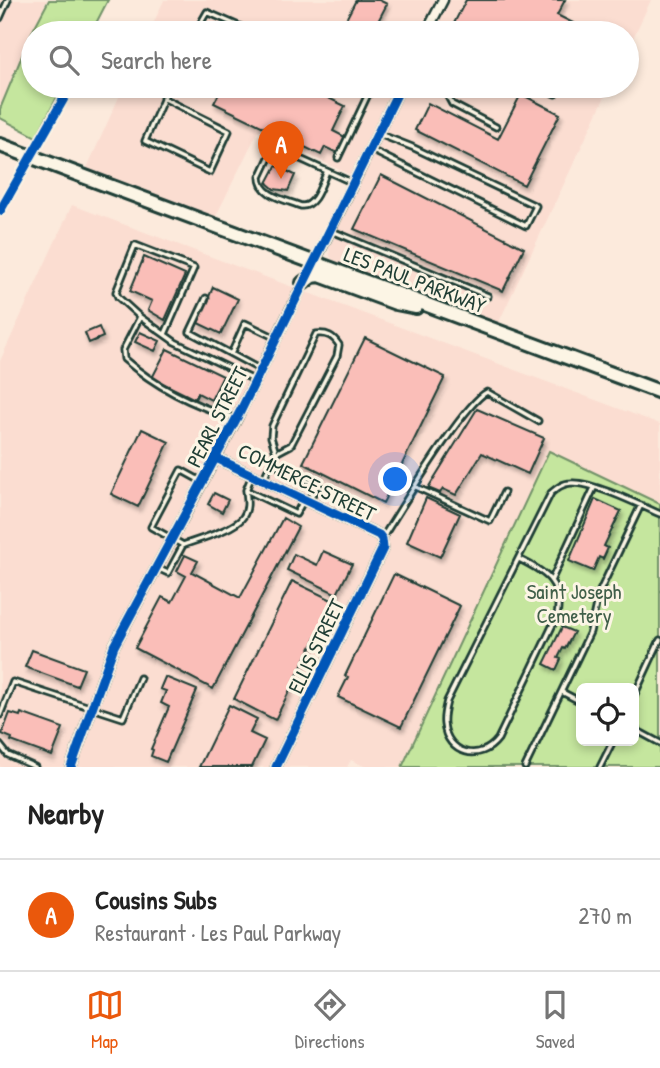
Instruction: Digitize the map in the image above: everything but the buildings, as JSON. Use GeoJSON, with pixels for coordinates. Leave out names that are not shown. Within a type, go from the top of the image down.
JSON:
{"type":"FeatureCollection","features":[{"type":"Feature","properties":{"kind":"main road","name":"LES PAUL PARKWAY"},"geometry":{"type":"LineString","coordinates":[[0,145],[660,392]]}},
{"type":"Feature","properties":{"kind":"main road"},"geometry":{"type":"LineString","coordinates":[[303,283],[312,276],[320,275],[396,303],[450,314]]}},
{"type":"Feature","properties":{"kind":"street"},"geometry":{"type":"LineString","coordinates":[[434,21],[443,0]]}},
{"type":"Feature","properties":{"kind":"street","name":"PEARL STREET"},"geometry":{"type":"LineString","coordinates":[[71,767],[114,646],[256,381],[395,98]]}},
{"type":"Feature","properties":{"kind":"street","name":"COMMERCE STREET"},"geometry":{"type":"LineString","coordinates":[[216,458],[382,539]]}},
{"type":"Feature","properties":{"kind":"street","name":"ELLIS STREET"},"geometry":{"type":"LineString","coordinates":[[276,767],[383,548],[382,539]]}},
{"type":"Feature","properties":{"kind":"lane"},"geometry":{"type":"LineString","coordinates":[[0,18],[8,0]]}},
{"type":"Feature","properties":{"kind":"lane"},"geometry":{"type":"LineString","coordinates":[[202,21],[207,12],[228,21]]}},
{"type":"Feature","properties":{"kind":"lane"},"geometry":{"type":"LineString","coordinates":[[163,98],[229,131],[210,172],[145,141],[163,98]]}},
{"type":"Feature","properties":{"kind":"lane"},"geometry":{"type":"LineString","coordinates":[[338,158],[367,98]]}},
{"type":"Feature","properties":{"kind":"lane"},"geometry":{"type":"LineString","coordinates":[[448,98],[452,104],[496,127]]}},
{"type":"Feature","properties":{"kind":"lane"},"geometry":{"type":"LineString","coordinates":[[369,149],[526,226],[536,206],[412,147],[377,134]]}},
{"type":"Feature","properties":{"kind":"lane"},"geometry":{"type":"LineString","coordinates":[[327,171],[312,203],[307,206],[265,191],[260,183],[260,177],[274,147],[327,171],[353,183]]}},
{"type":"Feature","properties":{"kind":"lane"},"geometry":{"type":"LineString","coordinates":[[330,230],[488,296]]}},
{"type":"Feature","properties":{"kind":"lane"},"geometry":{"type":"LineString","coordinates":[[165,334],[194,268],[135,246],[116,292],[118,298],[165,334],[256,381]]}},
{"type":"Feature","properties":{"kind":"lane"},"geometry":{"type":"LineString","coordinates":[[206,298],[190,332],[261,369]]}},
{"type":"Feature","properties":{"kind":"lane"},"geometry":{"type":"LineString","coordinates":[[140,317],[122,350],[124,359],[148,380],[237,418]]}},
{"type":"Feature","properties":{"kind":"lane"},"geometry":{"type":"LineString","coordinates":[[231,354],[246,323],[276,338]]}},
{"type":"Feature","properties":{"kind":"lane"},"geometry":{"type":"LineString","coordinates":[[263,480],[276,453],[291,445],[337,356],[339,345],[334,337],[324,333],[316,334],[272,426],[271,438],[276,453]]}},
{"type":"Feature","properties":{"kind":"lane"},"geometry":{"type":"LineString","coordinates":[[220,413],[239,373]]}},
{"type":"Feature","properties":{"kind":"lane"},"geometry":{"type":"LineString","coordinates":[[382,539],[479,396],[487,392],[538,421]]}},
{"type":"Feature","properties":{"kind":"lane"},"geometry":{"type":"LineString","coordinates":[[271,463],[333,493]]}},
{"type":"Feature","properties":{"kind":"lane"},"geometry":{"type":"LineString","coordinates":[[183,545],[151,527],[181,470],[203,482]]}},
{"type":"Feature","properties":{"kind":"lane"},"geometry":{"type":"LineString","coordinates":[[157,568],[168,573],[183,545],[237,524],[244,516],[247,505],[246,490],[252,475]]}},
{"type":"Feature","properties":{"kind":"lane"},"geometry":{"type":"LineString","coordinates":[[519,559],[539,569],[551,581],[558,598],[557,616],[503,730],[492,747],[472,754],[463,752],[454,746],[444,726],[447,701],[551,492],[570,482],[594,488],[660,514]]}},
{"type":"Feature","properties":{"kind":"lane"},"geometry":{"type":"LineString","coordinates":[[246,490],[296,513],[317,485]]}},
{"type":"Feature","properties":{"kind":"lane"},"geometry":{"type":"LineString","coordinates":[[416,487],[490,521],[504,492]]}},
{"type":"Feature","properties":{"kind":"lane"},"geometry":{"type":"LineString","coordinates":[[551,581],[594,488]]}},
{"type":"Feature","properties":{"kind":"lane"},"geometry":{"type":"LineString","coordinates":[[525,767],[590,632],[598,595],[640,505]]}},
{"type":"Feature","properties":{"kind":"lane"},"geometry":{"type":"LineString","coordinates":[[639,687],[658,651],[660,640]]}},
{"type":"Feature","properties":{"kind":"lane"},"geometry":{"type":"LineString","coordinates":[[0,715],[13,682],[123,718],[140,678]]}},
{"type":"Feature","properties":{"kind":"lane"},"geometry":{"type":"LineString","coordinates":[[562,692],[576,699]]}},
{"type":"Feature","properties":{"kind":"lane"},"geometry":{"type":"LineString","coordinates":[[639,732],[660,743]]}},
{"type":"Feature","properties":{"kind":"lane"},"geometry":{"type":"LineString","coordinates":[[0,745],[8,755],[35,767]]}},
{"type":"Feature","properties":{"kind":"lane"},"geometry":{"type":"LineString","coordinates":[[600,767],[610,746]]}},
{"type":"Feature","properties":{"kind":"shaded area"},"geometry":{"type":"Polygon","coordinates":[[[0,0],[47,0],[38,21],[21,21],[21,60],[0,109],[0,0]]]}},
{"type":"Feature","properties":{"kind":"shaded area"},"geometry":{"type":"Polygon","coordinates":[[[164,0],[651,0],[639,26],[639,21],[154,21],[164,0]]]}},
{"type":"Feature","properties":{"kind":"shaded area"},"geometry":{"type":"Polygon","coordinates":[[[119,98],[604,98],[498,324],[335,263],[329,248],[361,180],[258,131],[215,218],[86,170],[119,98]]]}},
{"type":"Feature","properties":{"kind":"shaded area"},"geometry":{"type":"Polygon","coordinates":[[[72,205],[660,424],[660,504],[549,451],[402,767],[366,767],[351,760],[347,767],[0,767],[0,361],[72,205]]]}},
{"type":"Feature","properties":{"kind":"green space"},"geometry":{"type":"Polygon","coordinates":[[[49,0],[108,0],[97,21],[38,21],[49,0]]]}},
{"type":"Feature","properties":{"kind":"green space"},"geometry":{"type":"Polygon","coordinates":[[[21,58],[21,98],[57,98],[36,137],[0,118],[0,109],[21,58]]]}},
{"type":"Feature","properties":{"kind":"green space","name":"Saint Joseph Cemetery"},"geometry":{"type":"Polygon","coordinates":[[[549,451],[660,504],[660,767],[402,767],[549,451]]]}},
{"type":"Feature","properties":{"kind":"cycle path"},"geometry":{"type":"LineString","coordinates":[[0,211],[64,98]]}},
{"type":"Feature","properties":{"kind":"cycle path"},"geometry":{"type":"LineString","coordinates":[[71,767],[114,646],[241,410],[395,98]]}},
{"type":"Feature","properties":{"kind":"cycle path"},"geometry":{"type":"LineString","coordinates":[[216,458],[379,535],[382,539],[383,548],[276,767]]}},
{"type":"Feature","properties":{"kind":"place","name":"Cousins Subs"},"geometry":{"type":"Point","coordinates":[281,179]}}]}
